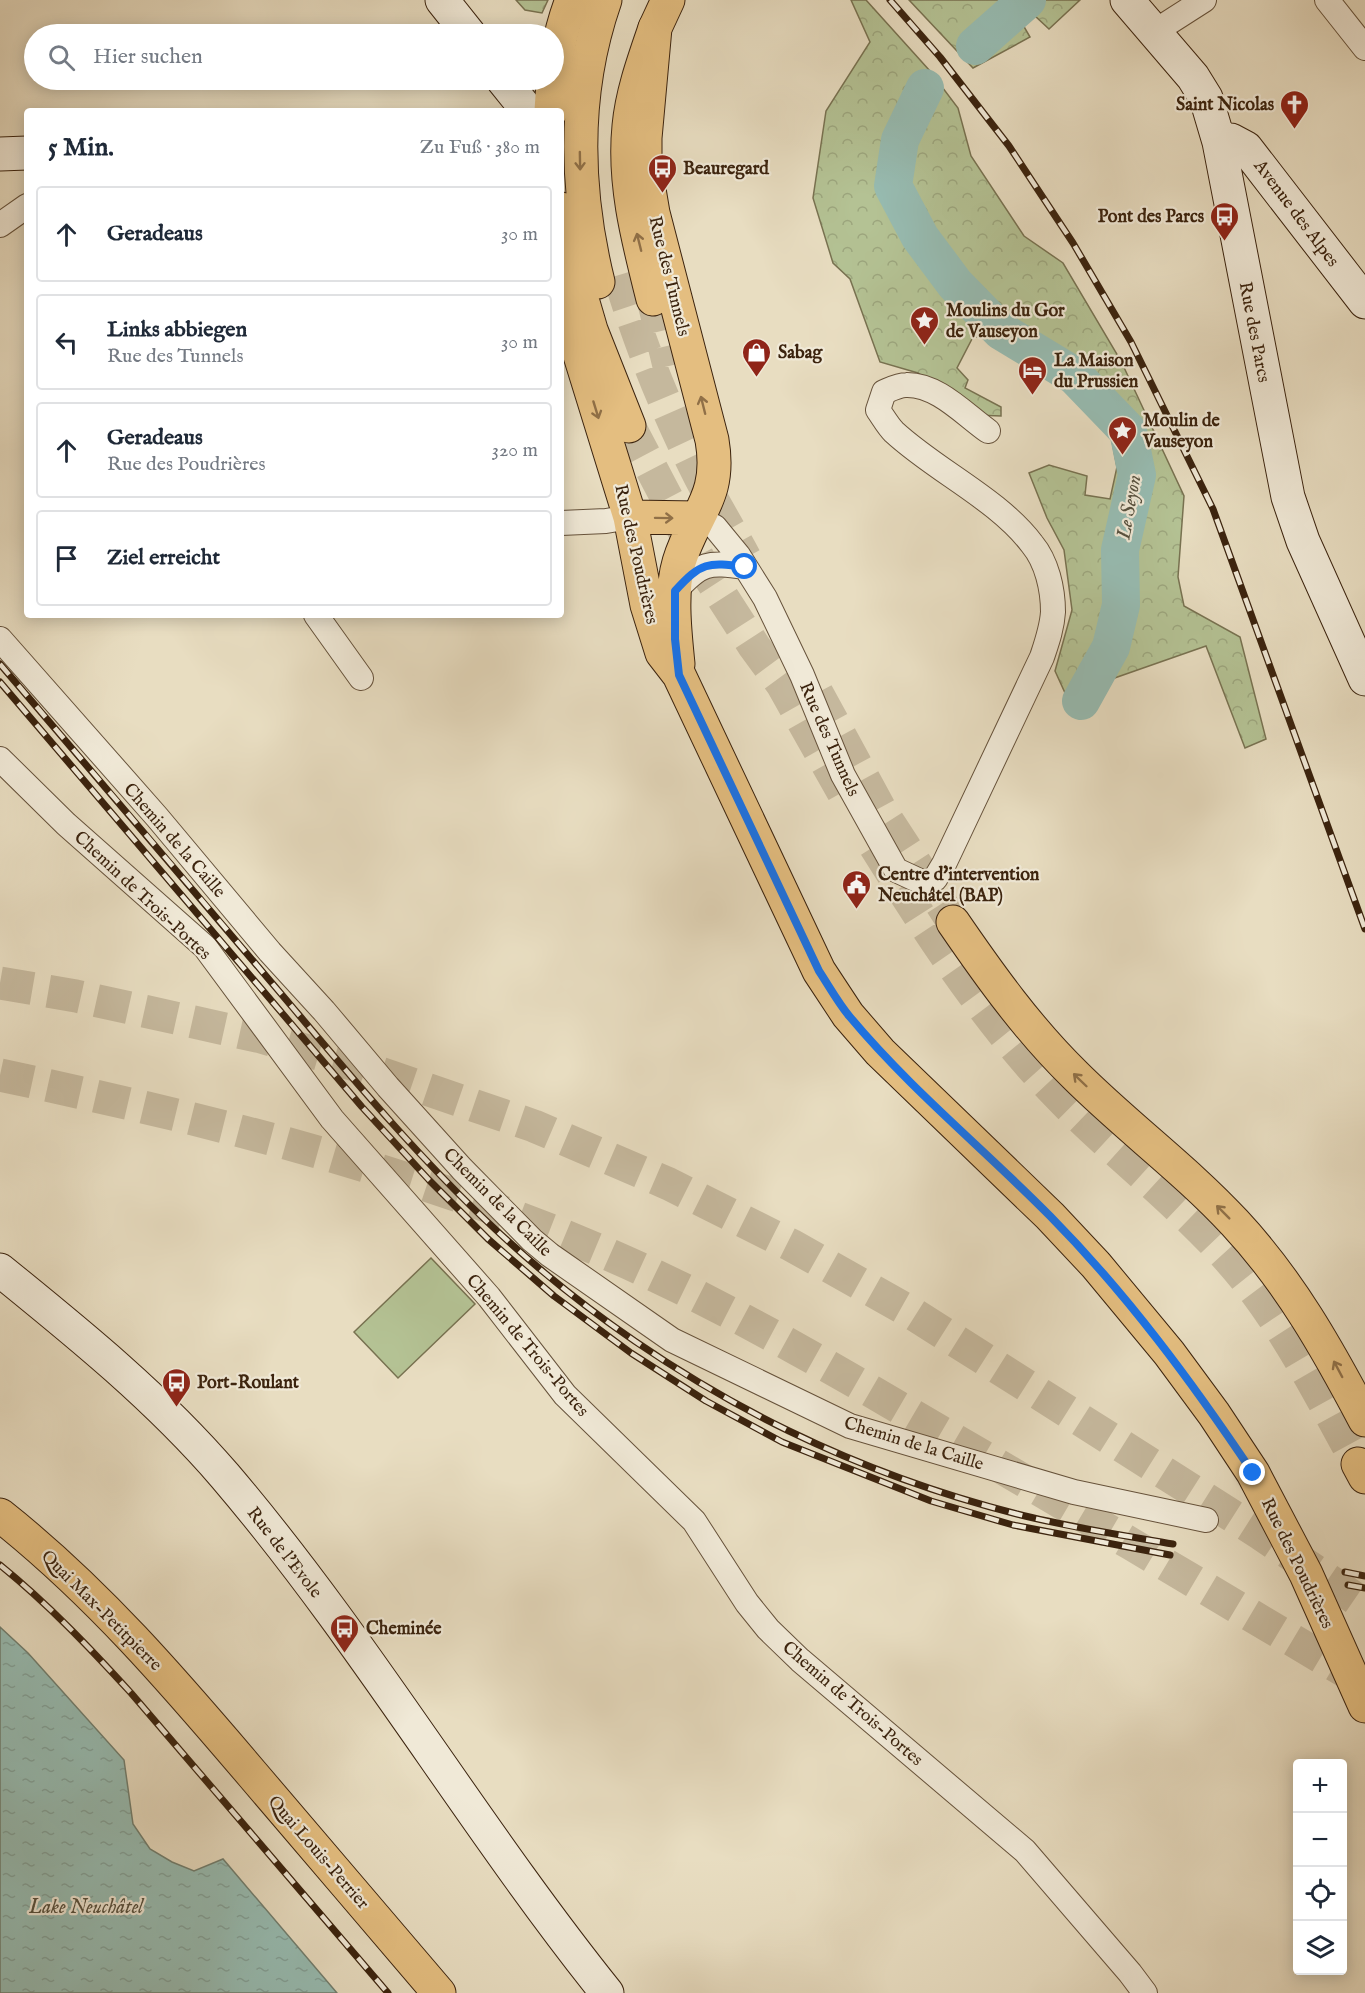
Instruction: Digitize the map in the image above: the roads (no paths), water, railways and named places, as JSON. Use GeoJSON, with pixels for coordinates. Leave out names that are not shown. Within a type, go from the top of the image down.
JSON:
{"type":"FeatureCollection","features":[{"type":"Feature","properties":{"kind":"main road"},"geometry":{"type":"LineString","coordinates":[[563,24],[572,0]]}},
{"type":"Feature","properties":{"kind":"main road"},"geometry":{"type":"LineString","coordinates":[[605,0],[596,24],[587,65],[580,139],[580,177],[586,221],[609,278],[601,137],[608,68],[629,0]]}},
{"type":"Feature","properties":{"kind":"main road"},"geometry":{"type":"LineString","coordinates":[[653,299],[631,200],[628,151],[629,125],[636,86],[662,14]]}},
{"type":"Feature","properties":{"kind":"main road","name":"Rue des Tunnels"},"geometry":{"type":"LineString","coordinates":[[662,14],[645,138],[645,166],[654,213],[713,446],[713,480],[705,507],[679,562],[675,591],[675,639],[679,675]]}},
{"type":"Feature","properties":{"kind":"main road"},"geometry":{"type":"LineString","coordinates":[[551,108],[553,90]]}},
{"type":"Feature","properties":{"kind":"main road"},"geometry":{"type":"LineString","coordinates":[[564,224],[574,272],[591,330],[629,426]]}},
{"type":"Feature","properties":{"kind":"main road","name":"Rue des Poudrières"},"geometry":{"type":"LineString","coordinates":[[564,304],[630,517],[647,605],[662,653],[679,675],[815,963],[848,1015],[880,1052],[1050,1216],[1096,1265],[1169,1353],[1253,1473],[1306,1574],[1365,1706]]}},
{"type":"Feature","properties":{"kind":"main road"},"geometry":{"type":"LineString","coordinates":[[630,517],[698,518]]}},
{"type":"Feature","properties":{"kind":"main road"},"geometry":{"type":"LineString","coordinates":[[953,922],[998,987],[1073,1074],[1197,1185],[1271,1266],[1305,1312],[1365,1420]]}},
{"type":"Feature","properties":{"kind":"main road","name":"Quai Max-Petitpierre"},"geometry":{"type":"LineString","coordinates":[[0,1515],[58,1562],[100,1602],[198,1710]]}},
{"type":"Feature","properties":{"kind":"main road"},"geometry":{"type":"LineString","coordinates":[[0,1541],[68,1600],[117,1647],[414,1993]]}},
{"type":"Feature","properties":{"kind":"main road","name":"Quai Louis-Perrier"},"geometry":{"type":"LineString","coordinates":[[198,1710],[440,1993]]}},
{"type":"Feature","properties":{"kind":"street"},"geometry":{"type":"LineString","coordinates":[[442,0],[461,24]]}},
{"type":"Feature","properties":{"kind":"street","name":"Rue des Parcs"},"geometry":{"type":"LineString","coordinates":[[1127,0],[1193,77],[1206,98],[1219,142],[1288,497],[1303,541],[1365,680]]}},
{"type":"Feature","properties":{"kind":"street"},"geometry":{"type":"LineString","coordinates":[[1154,32],[1204,0]]}},
{"type":"Feature","properties":{"kind":"street"},"geometry":{"type":"LineString","coordinates":[[1327,0],[1365,48]]}},
{"type":"Feature","properties":{"kind":"street"},"geometry":{"type":"LineString","coordinates":[[511,90],[526,108]]}},
{"type":"Feature","properties":{"kind":"street","name":"Avenue des Alpes"},"geometry":{"type":"LineString","coordinates":[[1219,142],[1235,141],[1246,148],[1365,302]]}},
{"type":"Feature","properties":{"kind":"street"},"geometry":{"type":"LineString","coordinates":[[0,154],[24,153]]}},
{"type":"Feature","properties":{"kind":"street"},"geometry":{"type":"LineString","coordinates":[[0,225],[24,208]]}},
{"type":"Feature","properties":{"kind":"street","name":"Rue des Tunnels"},"geometry":{"type":"LineString","coordinates":[[698,518],[715,527],[765,598],[802,675],[843,775],[896,870],[924,883],[934,879],[944,864],[1037,667],[1050,633],[1052,602],[1046,568],[1033,544],[1010,520],[893,431],[878,410],[884,392],[903,385],[922,386],[937,393],[988,431]]}},
{"type":"Feature","properties":{"kind":"street"},"geometry":{"type":"LineString","coordinates":[[564,523],[606,521],[630,517]]}},
{"type":"Feature","properties":{"kind":"street"},"geometry":{"type":"LineString","coordinates":[[675,591],[691,573],[708,565],[745,567]]}},
{"type":"Feature","properties":{"kind":"street"},"geometry":{"type":"LineString","coordinates":[[318,618],[361,678]]}},
{"type":"Feature","properties":{"kind":"street","name":"Chemin de la Caille"},"geometry":{"type":"LineString","coordinates":[[0,639],[149,808],[387,1087],[470,1177],[532,1240],[550,1254],[672,1340],[850,1426],[1074,1492],[1206,1520]]}},
{"type":"Feature","properties":{"kind":"street","name":"Chemin de Trois-Portes"},"geometry":{"type":"LineString","coordinates":[[0,759],[66,824],[204,947],[332,1119],[489,1297],[565,1395],[694,1521],[747,1602],[768,1629],[800,1660],[1025,1851],[1145,1993]]}},
{"type":"Feature","properties":{"kind":"street","name":"Rue de l'Evole"},"geometry":{"type":"LineString","coordinates":[[0,1270],[129,1377],[231,1483],[349,1633],[526,1886],[607,1993]]}},
{"type":"Feature","properties":{"kind":"water","name":"Lake Neuchâtel"},"geometry":{"type":"Polygon","coordinates":[[[0,1627],[28,1653],[124,1760],[133,1824],[150,1849],[194,1871],[223,1859],[337,1993],[0,1993],[0,1627]]]}},
{"type":"Feature","properties":{"kind":"waterway","name":"Le Seyon"},"geometry":{"type":"LineString","coordinates":[[975,46],[1027,0]]}},
{"type":"Feature","properties":{"kind":"waterway","name":"Le Seyon"},"geometry":{"type":"LineString","coordinates":[[925,88],[900,140],[893,186],[920,237],[955,284],[1001,331],[1075,376],[1128,431],[1137,475],[1120,550],[1121,605],[1111,647],[1081,701]]}},
{"type":"Feature","properties":{"kind":"tunnel"},"geometry":{"type":"LineString","coordinates":[[619,275],[645,353],[676,428],[745,558]]}},
{"type":"Feature","properties":{"kind":"tunnel"},"geometry":{"type":"LineString","coordinates":[[653,299],[669,366]]}},
{"type":"Feature","properties":{"kind":"tunnel"},"geometry":{"type":"LineString","coordinates":[[629,426],[703,567],[754,646],[782,684],[843,792]]}},
{"type":"Feature","properties":{"kind":"tunnel"},"geometry":{"type":"LineString","coordinates":[[817,693],[880,809],[953,922]]}},
{"type":"Feature","properties":{"kind":"tunnel"},"geometry":{"type":"LineString","coordinates":[[875,846],[959,973],[1028,1063],[1078,1115],[1203,1231],[1248,1282],[1293,1348],[1358,1464]]}},
{"type":"Feature","properties":{"kind":"tunnel"},"geometry":{"type":"LineString","coordinates":[[0,983],[76,996],[261,1037],[365,1068],[534,1126],[669,1184],[791,1245],[907,1310],[1261,1534],[1365,1605]]}},
{"type":"Feature","properties":{"kind":"tunnel"},"geometry":{"type":"LineString","coordinates":[[0,1075],[160,1111],[319,1152],[476,1202],[628,1263],[748,1322],[826,1365],[1363,1682]]}},
{"type":"Feature","properties":{"kind":"railway"},"geometry":{"type":"LineString","coordinates":[[890,0],[940,57],[1009,146],[1073,243],[1131,342],[1213,509],[1365,929]]}},
{"type":"Feature","properties":{"kind":"railway"},"geometry":{"type":"LineString","coordinates":[[0,664],[406,1138],[464,1200],[495,1229],[528,1259],[598,1315],[672,1366],[750,1411],[816,1444],[872,1467],[958,1498],[1017,1514],[1075,1527],[1173,1544]]}},
{"type":"Feature","properties":{"kind":"railway"},"geometry":{"type":"LineString","coordinates":[[0,682],[362,1107],[429,1180],[488,1239],[554,1296],[631,1353],[706,1401],[782,1442],[931,1501],[1013,1525],[1170,1555]]}},
{"type":"Feature","properties":{"kind":"railway"},"geometry":{"type":"LineString","coordinates":[[0,1565],[68,1627],[131,1693],[388,1993]]}},
{"type":"Feature","properties":{"kind":"railway"},"geometry":{"type":"LineString","coordinates":[[1345,1572],[1365,1576]]}},
{"type":"Feature","properties":{"kind":"railway"},"geometry":{"type":"LineString","coordinates":[[1348,1585],[1365,1588]]}},
{"type":"Feature","properties":{"kind":"place","name":"Saint Nicolas"},"geometry":{"type":"Point","coordinates":[1295,130]}},
{"type":"Feature","properties":{"kind":"place","name":"Beauregard"},"geometry":{"type":"Point","coordinates":[662,194]}},
{"type":"Feature","properties":{"kind":"place","name":"Pont des Parcs"},"geometry":{"type":"Point","coordinates":[1225,242]}},
{"type":"Feature","properties":{"kind":"place","name":"Moulins du Gor de Vauseyon"},"geometry":{"type":"Point","coordinates":[925,346]}},
{"type":"Feature","properties":{"kind":"place","name":"Sabag"},"geometry":{"type":"Point","coordinates":[757,378]}},
{"type":"Feature","properties":{"kind":"place","name":"La Maison du Prussien"},"geometry":{"type":"Point","coordinates":[1033,396]}},
{"type":"Feature","properties":{"kind":"place","name":"Moulin de Vauseyon"},"geometry":{"type":"Point","coordinates":[1122,456]}},
{"type":"Feature","properties":{"kind":"place","name":"Centre d'intervention Neuchâtel (BAP)"},"geometry":{"type":"Point","coordinates":[857,910]}},
{"type":"Feature","properties":{"kind":"place","name":"Port-Roulant"},"geometry":{"type":"Point","coordinates":[176,1408]}},
{"type":"Feature","properties":{"kind":"place","name":"Cheminée"},"geometry":{"type":"Point","coordinates":[345,1654]}}]}
